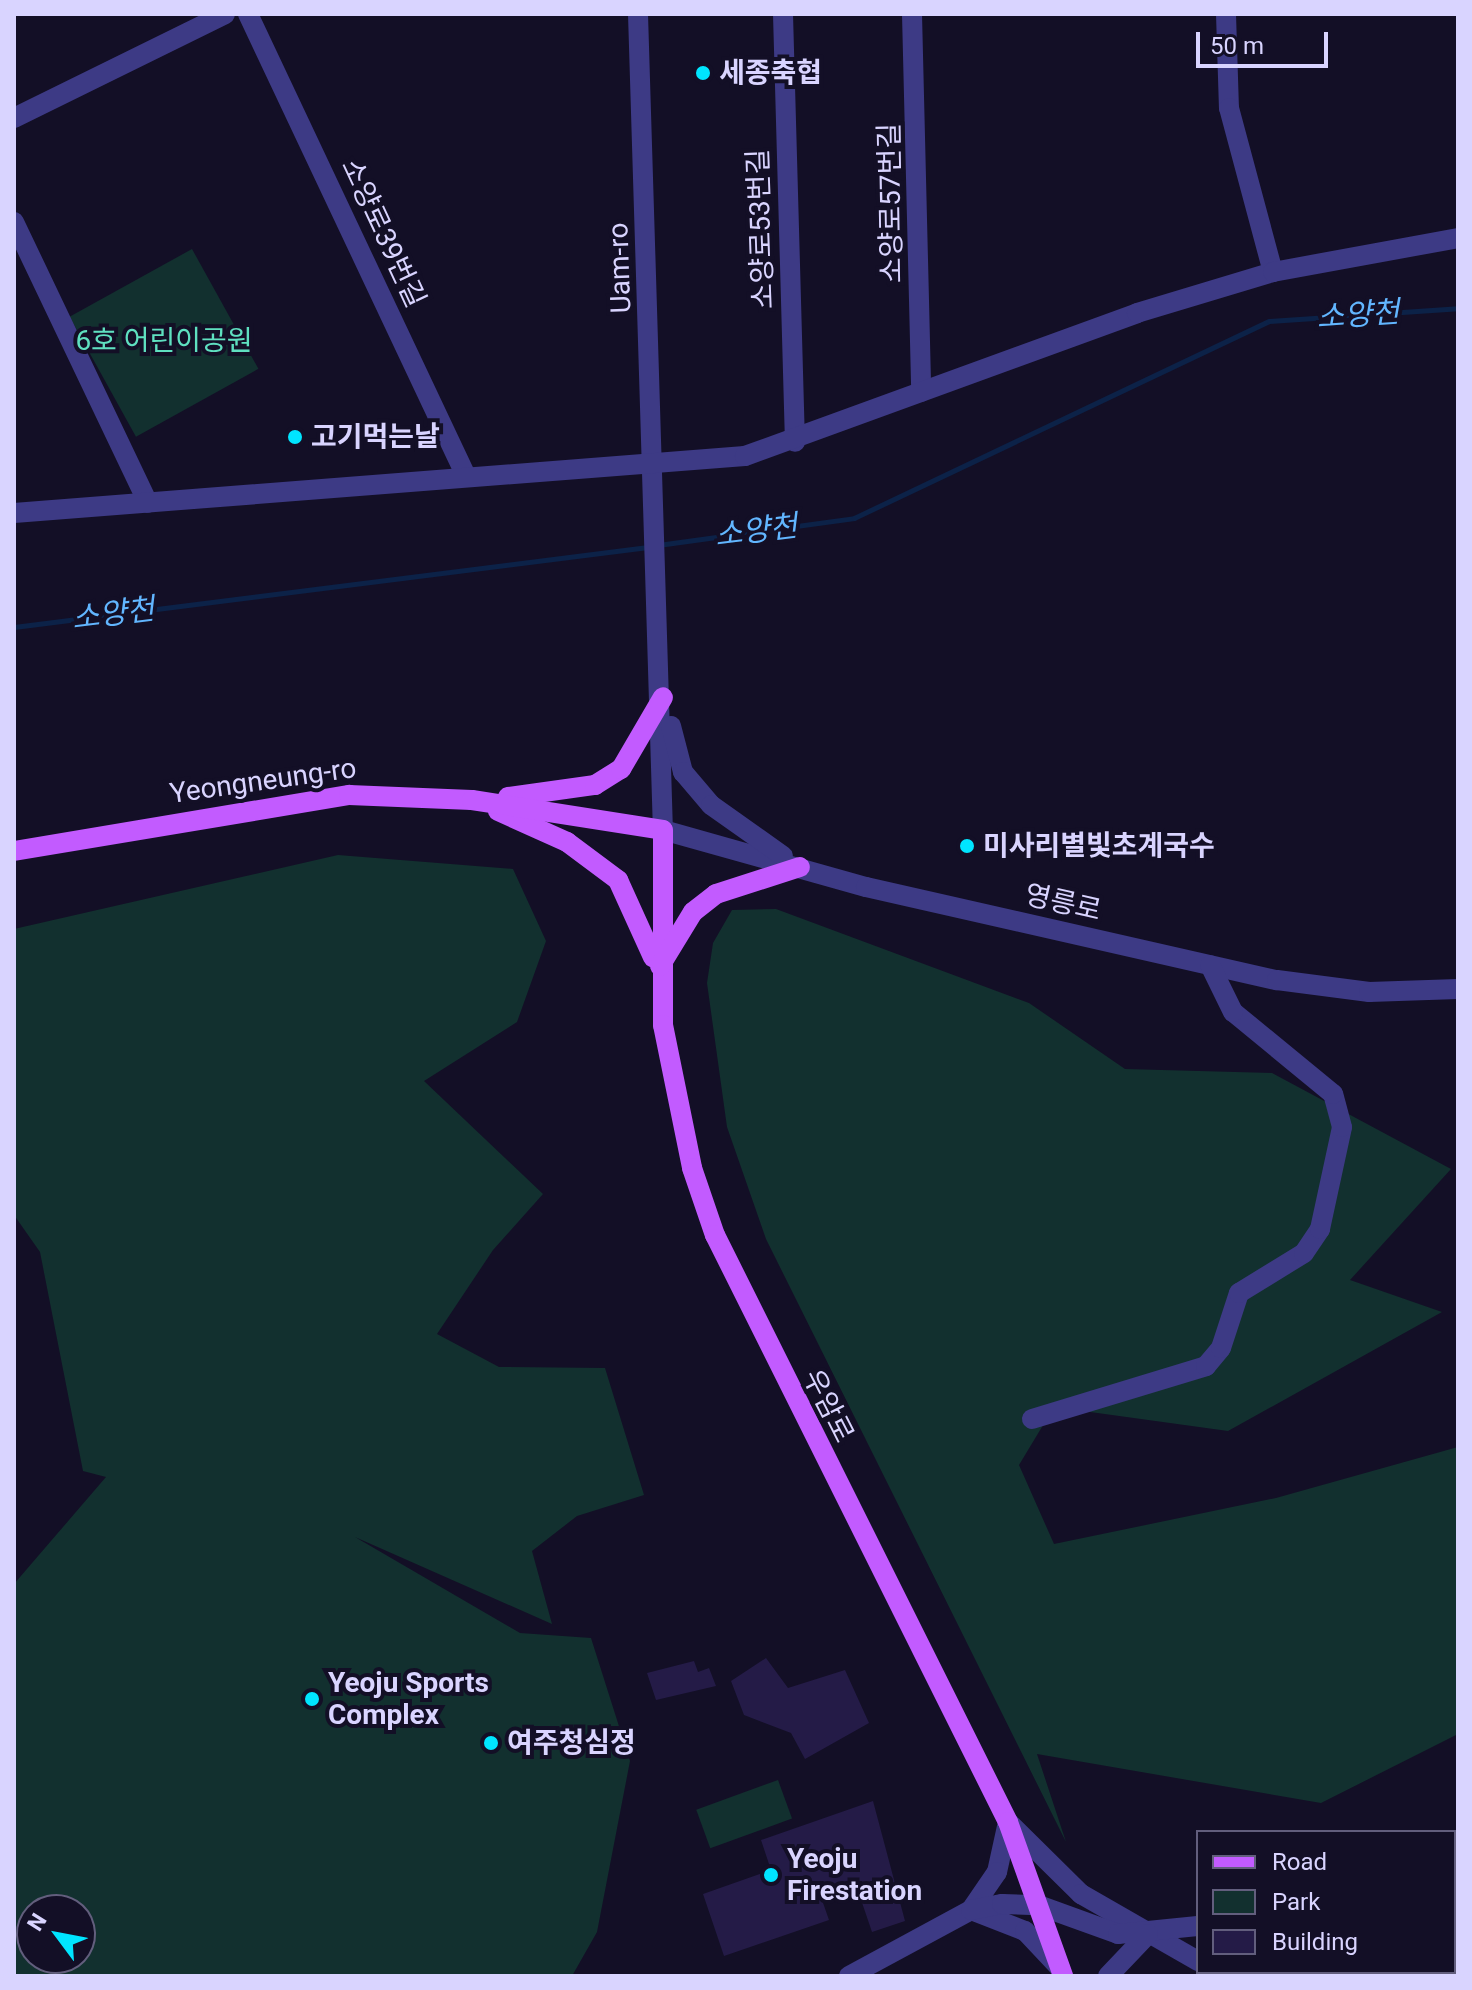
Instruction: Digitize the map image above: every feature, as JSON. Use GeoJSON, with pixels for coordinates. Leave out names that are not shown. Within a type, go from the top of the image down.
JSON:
{"type":"FeatureCollection","features":[{"type":"Feature","properties":{"kind":"main road"},"geometry":{"type":"LineString","coordinates":[[472,800],[595,785],[641,745],[663,697]]}},
{"type":"Feature","properties":{"kind":"main road","name":"Yeongneung-ro"},"geometry":{"type":"LineString","coordinates":[[14,851],[269,803],[349,795],[472,800],[663,830]]}},
{"type":"Feature","properties":{"kind":"main road"},"geometry":{"type":"LineString","coordinates":[[472,800],[567,842],[618,880],[659,970]]}},
{"type":"Feature","properties":{"kind":"main road","name":"우암로"},"geometry":{"type":"LineString","coordinates":[[663,830],[659,970],[676,1100],[715,1235],[1008,1822],[1061,1972]]}},
{"type":"Feature","properties":{"kind":"main road"},"geometry":{"type":"LineString","coordinates":[[659,970],[693,912],[716,894],[800,867]]}},
{"type":"Feature","properties":{"kind":"street"},"geometry":{"type":"LineString","coordinates":[[14,118],[225,14]]}},
{"type":"Feature","properties":{"kind":"street","name":"소양로39번길"},"geometry":{"type":"LineString","coordinates":[[248,14],[466,476]]}},
{"type":"Feature","properties":{"kind":"street"},"geometry":{"type":"LineString","coordinates":[[623,14],[639,40]]}},
{"type":"Feature","properties":{"kind":"street","name":"Uam-ro"},"geometry":{"type":"LineString","coordinates":[[638,14],[656,603],[663,697]]}},
{"type":"Feature","properties":{"kind":"street","name":"소양로53번길"},"geometry":{"type":"LineString","coordinates":[[783,14],[795,442]]}},
{"type":"Feature","properties":{"kind":"street","name":"소양로57번길"},"geometry":{"type":"LineString","coordinates":[[912,14],[921,392]]}},
{"type":"Feature","properties":{"kind":"street"},"geometry":{"type":"LineString","coordinates":[[1226,14],[1229,108],[1273,272]]}},
{"type":"Feature","properties":{"kind":"street"},"geometry":{"type":"LineString","coordinates":[[14,222],[148,503]]}},
{"type":"Feature","properties":{"kind":"street"},"geometry":{"type":"LineString","coordinates":[[14,513],[466,476],[704,462],[795,442],[921,392],[1273,272],[1458,238]]}},
{"type":"Feature","properties":{"kind":"street"},"geometry":{"type":"LineString","coordinates":[[663,697],[663,830]]}},
{"type":"Feature","properties":{"kind":"street"},"geometry":{"type":"LineString","coordinates":[[663,697],[683,772],[711,805],[800,867]]}},
{"type":"Feature","properties":{"kind":"street","name":"영릉로"},"geometry":{"type":"LineString","coordinates":[[663,830],[800,867],[1210,965],[1369,992],[1458,989]]}},
{"type":"Feature","properties":{"kind":"street"},"geometry":{"type":"LineString","coordinates":[[1032,1419],[1206,1366],[1221,1348],[1239,1293],[1304,1253],[1320,1229],[1342,1127],[1333,1094],[1233,1012],[1210,965]]}},
{"type":"Feature","properties":{"kind":"street"},"geometry":{"type":"LineString","coordinates":[[971,1910],[997,1872],[1008,1822]]}},
{"type":"Feature","properties":{"kind":"street"},"geometry":{"type":"LineString","coordinates":[[1008,1822],[1081,1894],[1196,1960]]}},
{"type":"Feature","properties":{"kind":"street"},"geometry":{"type":"LineString","coordinates":[[849,1976],[971,1910],[1038,1905],[1089,1929],[1148,1934],[1196,1926]]}},
{"type":"Feature","properties":{"kind":"street"},"geometry":{"type":"LineString","coordinates":[[971,1910],[1025,1931],[1061,1972]]}},
{"type":"Feature","properties":{"kind":"street"},"geometry":{"type":"LineString","coordinates":[[1108,1976],[1148,1934]]}},
{"type":"Feature","properties":{"kind":"green space","name":"6호 어린이공원"},"geometry":{"type":"Polygon","coordinates":[[[192,249],[258,369],[136,437],[70,317],[192,249]]]}},
{"type":"Feature","properties":{"kind":"green space"},"geometry":{"type":"Polygon","coordinates":[[[338,855],[513,869],[546,941],[517,1022],[424,1081],[543,1194],[493,1250],[437,1334],[499,1367],[605,1368],[644,1495],[577,1516],[532,1551],[552,1624],[355,1537],[520,1633],[591,1638],[630,1761],[597,1932],[572,1976],[14,1976],[14,1584],[106,1477],[83,1471],[40,1252],[14,1215],[14,929],[338,855]]]}},
{"type":"Feature","properties":{"kind":"green space"},"geometry":{"type":"Polygon","coordinates":[[[776,909],[1029,1003],[1125,1069],[1272,1073],[1451,1169],[1350,1280],[1442,1312],[1228,1431],[1054,1407],[1019,1465],[1054,1544],[1276,1498],[1458,1447],[1458,1734],[1321,1803],[1037,1754],[1066,1842],[766,1239],[727,1127],[707,983],[713,943],[732,910],[776,909]]]}},
{"type":"Feature","properties":{"kind":"green space"},"geometry":{"type":"Polygon","coordinates":[[[778,1780],[792,1819],[710,1848],[696,1810],[778,1780]]]}},
{"type":"Feature","properties":{"kind":"building"},"geometry":{"type":"Polygon","coordinates":[[[766,1658],[788,1688],[845,1670],[869,1723],[805,1759],[791,1733],[744,1715],[731,1681],[766,1658]]]}},
{"type":"Feature","properties":{"kind":"building"},"geometry":{"type":"Polygon","coordinates":[[[694,1661],[698,1672],[709,1668],[716,1686],[656,1700],[647,1673],[694,1661]]]}},
{"type":"Feature","properties":{"kind":"building"},"geometry":{"type":"Polygon","coordinates":[[[873,1801],[905,1921],[872,1932],[856,1885],[821,1897],[829,1920],[724,1956],[703,1894],[771,1870],[761,1840],[873,1801]]]}},
{"type":"Feature","properties":{"kind":"waterway","name":"소양천"},"geometry":{"type":"LineString","coordinates":[[658,545],[854,518],[1269,321],[1458,308]]}},
{"type":"Feature","properties":{"kind":"waterway","name":"소양천"},"geometry":{"type":"LineString","coordinates":[[14,627],[648,547]]}},
{"type":"Feature","properties":{"kind":"place","name":"세종축협"},"geometry":{"type":"Point","coordinates":[703,73]}},
{"type":"Feature","properties":{"kind":"place","name":"고기먹는날"},"geometry":{"type":"Point","coordinates":[295,437]}},
{"type":"Feature","properties":{"kind":"place","name":"미사리별빛초계국수"},"geometry":{"type":"Point","coordinates":[967,846]}},
{"type":"Feature","properties":{"kind":"place","name":"Yeoju Sports Complex"},"geometry":{"type":"Point","coordinates":[312,1699]}},
{"type":"Feature","properties":{"kind":"place","name":"여주청심정"},"geometry":{"type":"Point","coordinates":[491,1743]}},
{"type":"Feature","properties":{"kind":"place","name":"Yeoju Firestation"},"geometry":{"type":"Point","coordinates":[771,1875]}}]}
